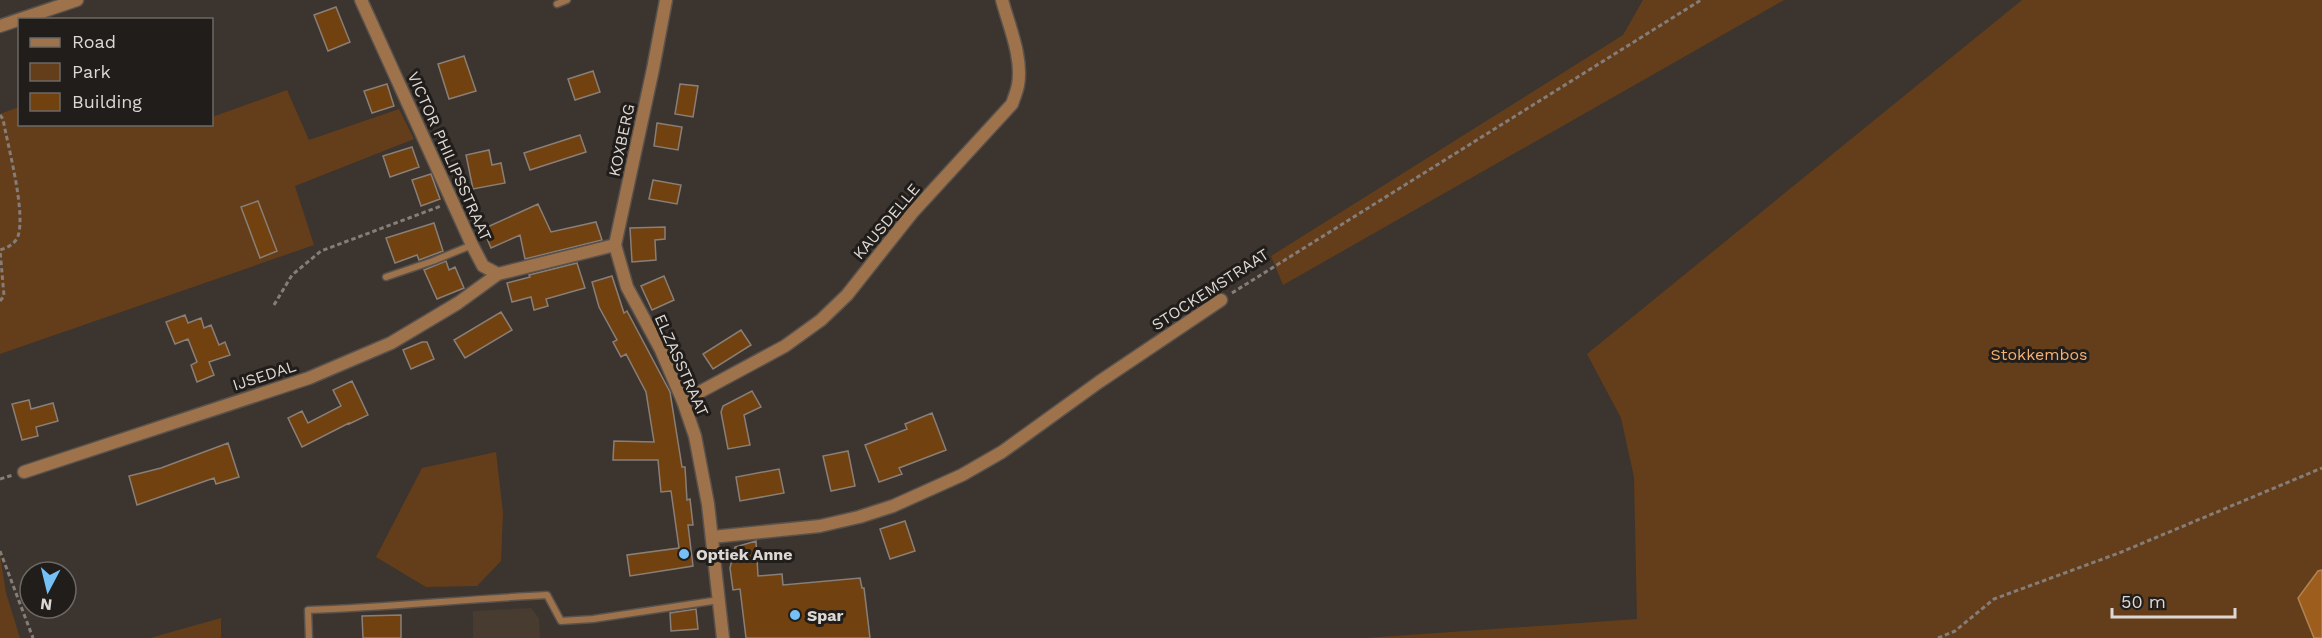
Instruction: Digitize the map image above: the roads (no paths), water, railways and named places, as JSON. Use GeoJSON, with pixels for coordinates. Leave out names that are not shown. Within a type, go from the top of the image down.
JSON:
{"type":"FeatureCollection","features":[{"type":"Feature","properties":{"kind":"street"},"geometry":{"type":"LineString","coordinates":[[24,18],[77,0]]}},
{"type":"Feature","properties":{"kind":"street","name":"VICTOR PHILIPSSTRAAT"},"geometry":{"type":"LineString","coordinates":[[361,0],[472,245],[483,266],[498,274]]}},
{"type":"Feature","properties":{"kind":"street","name":"KOXBERG"},"geometry":{"type":"LineString","coordinates":[[627,287],[615,245],[666,0]]}},
{"type":"Feature","properties":{"kind":"street","name":"KAUSDELLE"},"geometry":{"type":"LineString","coordinates":[[683,401],[785,346],[821,320],[847,295],[912,213],[1012,104],[1018,85],[1018,71],[1016,52],[1002,0]]}},
{"type":"Feature","properties":{"kind":"street"},"geometry":{"type":"LineString","coordinates":[[0,26],[18,20]]}},
{"type":"Feature","properties":{"kind":"street"},"geometry":{"type":"LineString","coordinates":[[498,274],[615,245]]}},
{"type":"Feature","properties":{"kind":"street","name":"IJSEDAL"},"geometry":{"type":"LineString","coordinates":[[24,472],[309,378],[391,343],[458,303],[498,274]]}},
{"type":"Feature","properties":{"kind":"street","name":"ELZASSTRAAT"},"geometry":{"type":"LineString","coordinates":[[627,287],[661,350],[683,401],[702,468],[723,638]]}},
{"type":"Feature","properties":{"kind":"street","name":"STOCKEMSTRAAT"},"geometry":{"type":"LineString","coordinates":[[712,537],[820,526],[860,517],[893,506],[962,475],[1002,452],[1099,382],[1221,300]]}},
{"type":"Feature","properties":{"kind":"lane"},"geometry":{"type":"LineString","coordinates":[[557,4],[567,0]]}},
{"type":"Feature","properties":{"kind":"lane"},"geometry":{"type":"LineString","coordinates":[[386,277],[472,245]]}},
{"type":"Feature","properties":{"kind":"lane"},"geometry":{"type":"LineString","coordinates":[[309,638],[308,610],[406,606],[460,599],[547,595],[561,621],[593,619],[719,600]]}},
{"type":"Feature","properties":{"kind":"place","name":"Optiek Anne"},"geometry":{"type":"Point","coordinates":[684,554]}},
{"type":"Feature","properties":{"kind":"place","name":"Spar"},"geometry":{"type":"Point","coordinates":[795,615]}},
{"type":"Feature","properties":{"kind":"park label","name":"Stokkembos"},"geometry":{"type":"Point","coordinates":[2039,354]}}]}
